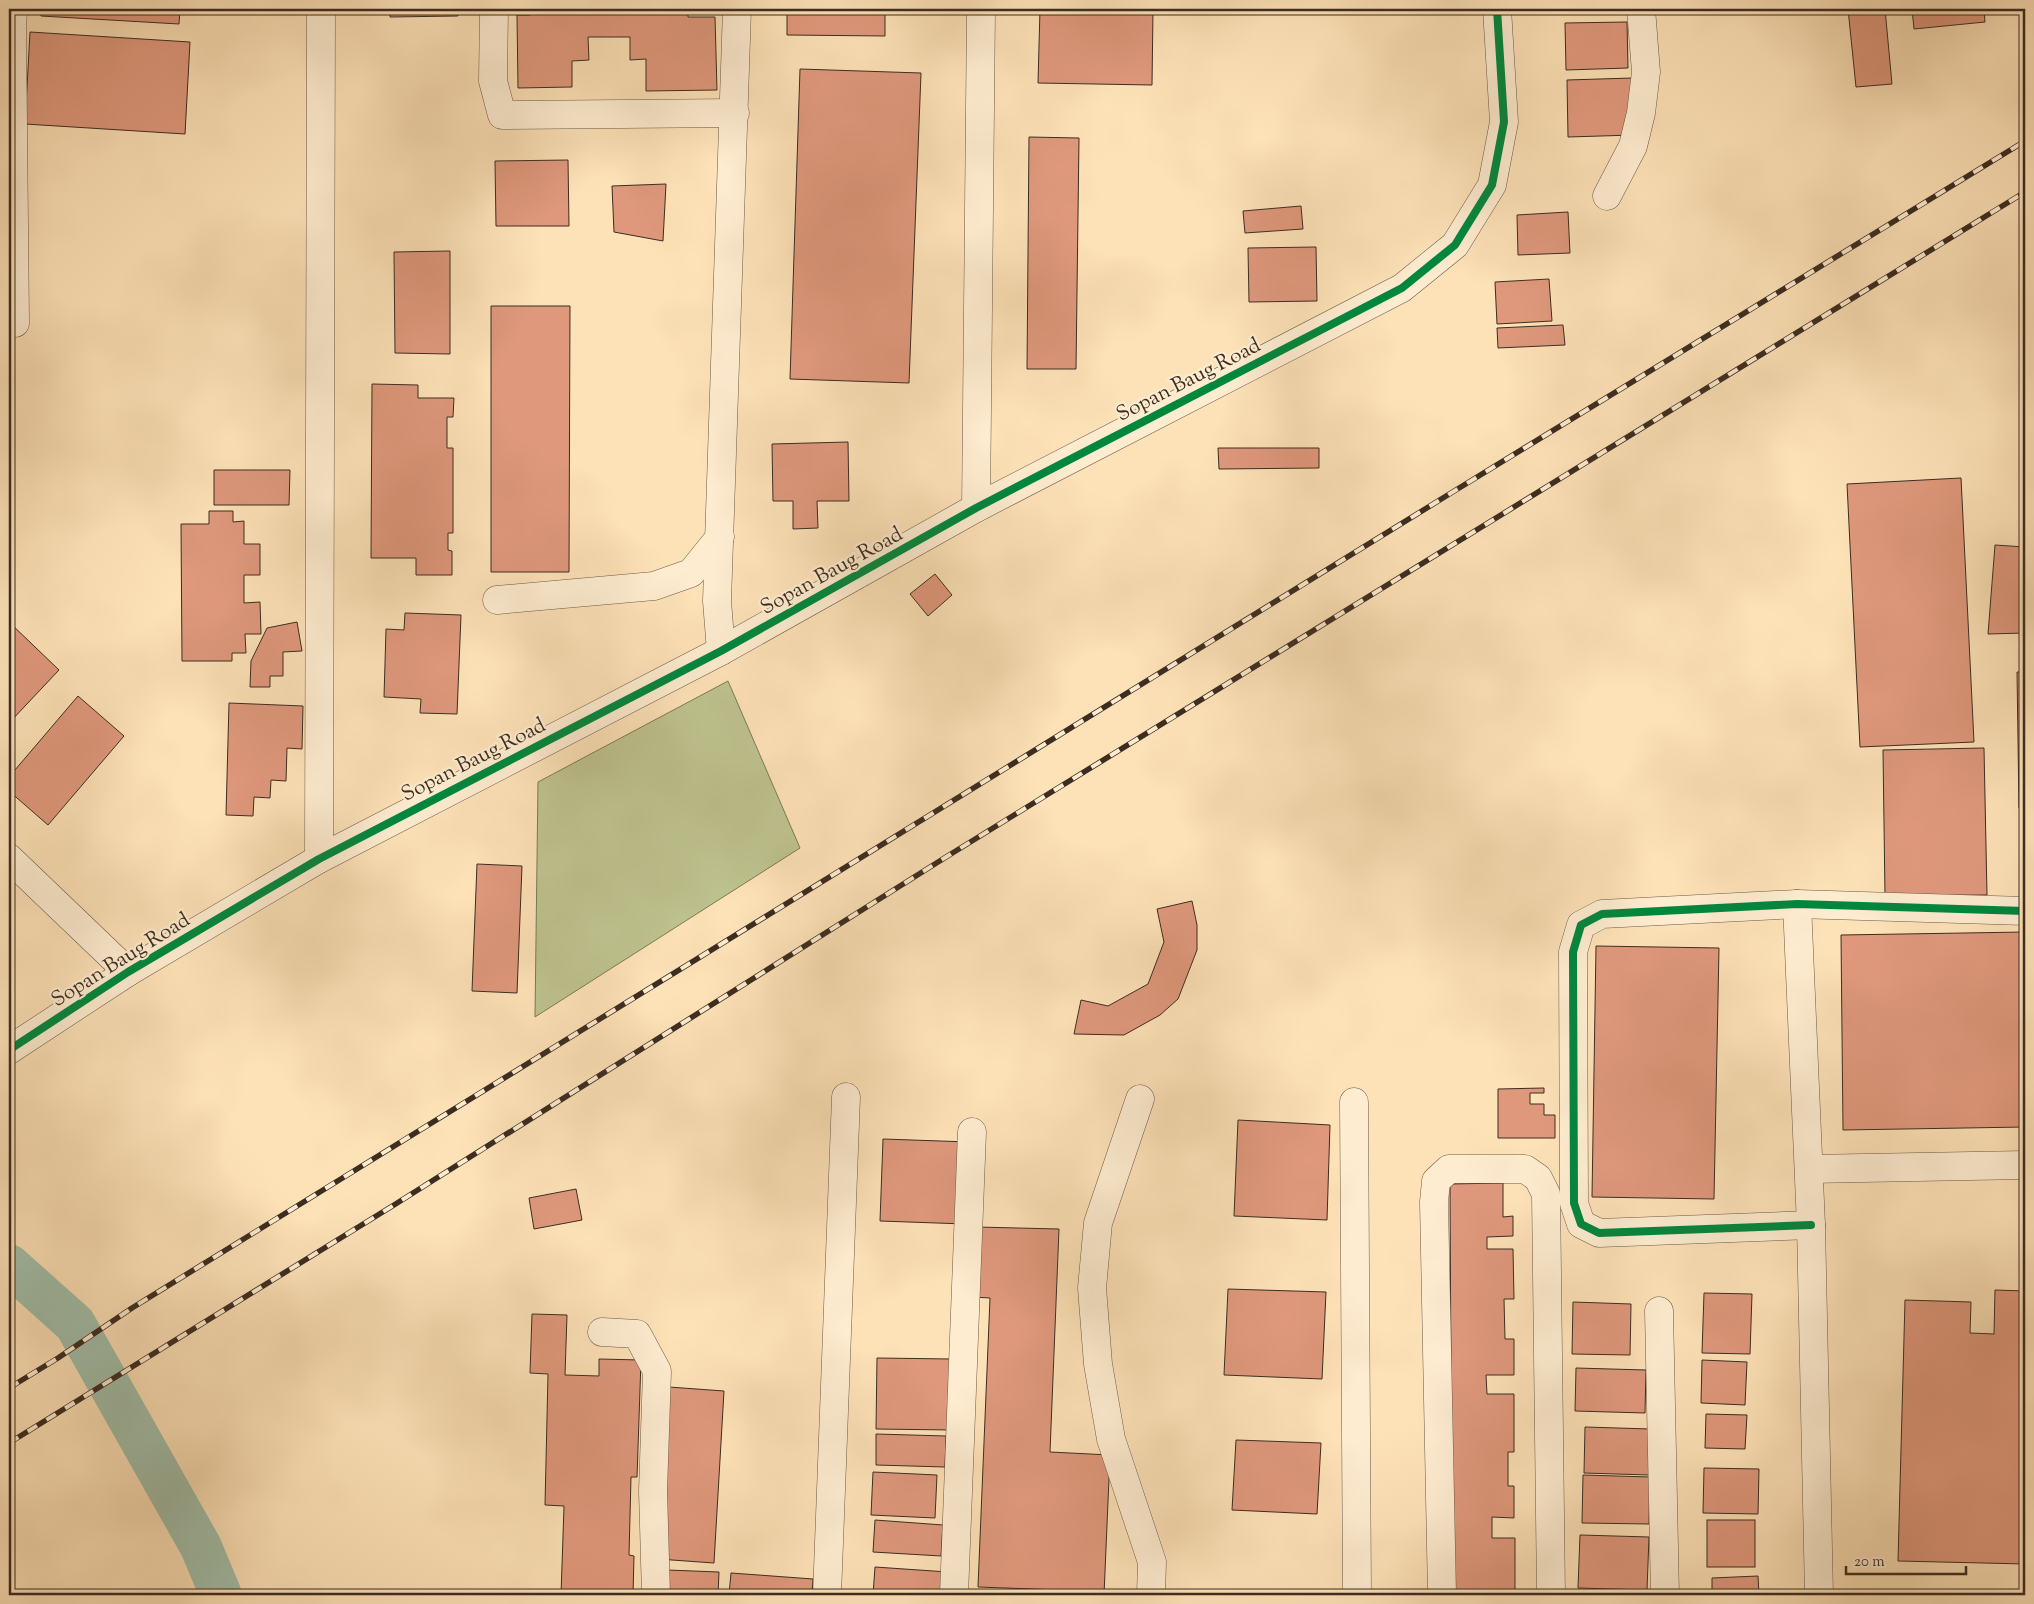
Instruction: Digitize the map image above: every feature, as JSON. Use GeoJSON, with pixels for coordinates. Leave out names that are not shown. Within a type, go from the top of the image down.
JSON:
{"type":"FeatureCollection","features":[{"type":"Feature","properties":{"kind":"street"},"geometry":{"type":"LineString","coordinates":[[318,859],[321,9]]}},
{"type":"Feature","properties":{"kind":"street"},"geometry":{"type":"LineString","coordinates":[[494,9],[493,81],[502,115],[735,113]]}},
{"type":"Feature","properties":{"kind":"street"},"geometry":{"type":"LineString","coordinates":[[721,651],[717,602],[735,113],[737,9]]}},
{"type":"Feature","properties":{"kind":"street"},"geometry":{"type":"LineString","coordinates":[[976,508],[981,9]]}},
{"type":"Feature","properties":{"kind":"street","name":"Sopan Baug Road"},"geometry":{"type":"LineString","coordinates":[[9,1050],[128,972],[318,859],[721,651],[976,508],[1402,288],[1455,245],[1492,184],[1504,122],[1498,9]]}},
{"type":"Feature","properties":{"kind":"street"},"geometry":{"type":"LineString","coordinates":[[1607,196],[1633,146],[1642,113],[1646,72],[1641,9]]}},
{"type":"Feature","properties":{"kind":"street"},"geometry":{"type":"LineString","coordinates":[[11,23],[15,322]]}},
{"type":"Feature","properties":{"kind":"street"},"geometry":{"type":"LineString","coordinates":[[498,600],[654,586],[691,573],[720,537]]}},
{"type":"Feature","properties":{"kind":"street","name":"Sopan Baug Road"},"geometry":{"type":"LineString","coordinates":[[9,858],[128,972]]}},
{"type":"Feature","properties":{"kind":"street"},"geometry":{"type":"LineString","coordinates":[[1811,1225],[1599,1233],[1582,1224],[1574,1203],[1573,952],[1581,925],[1602,914],[1797,904],[2025,911]]}},
{"type":"Feature","properties":{"kind":"street"},"geometry":{"type":"LineString","coordinates":[[1797,904],[1811,1225],[1819,1595]]}},
{"type":"Feature","properties":{"kind":"street"},"geometry":{"type":"LineString","coordinates":[[827,1595],[846,1097]]}},
{"type":"Feature","properties":{"kind":"street"},"geometry":{"type":"LineString","coordinates":[[1140,1099],[1098,1223],[1092,1288],[1098,1364],[1111,1439],[1152,1562],[1151,1595]]}},
{"type":"Feature","properties":{"kind":"street"},"geometry":{"type":"LineString","coordinates":[[1354,1102],[1357,1595]]}},
{"type":"Feature","properties":{"kind":"street"},"geometry":{"type":"LineString","coordinates":[[954,1595],[972,1132]]}},
{"type":"Feature","properties":{"kind":"street"},"geometry":{"type":"LineString","coordinates":[[1809,1168],[2025,1165]]}},
{"type":"Feature","properties":{"kind":"street"},"geometry":{"type":"LineString","coordinates":[[1442,1595],[1434,1212],[1436,1181],[1449,1169],[1525,1169],[1538,1178],[1546,1194],[1551,1595]]}},
{"type":"Feature","properties":{"kind":"street"},"geometry":{"type":"LineString","coordinates":[[1659,1311],[1665,1595]]}},
{"type":"Feature","properties":{"kind":"street"},"geometry":{"type":"LineString","coordinates":[[602,1332],[637,1334],[657,1371],[653,1491],[656,1595]]}},
{"type":"Feature","properties":{"kind":"green space"},"geometry":{"type":"Polygon","coordinates":[[[728,681],[800,848],[535,1017],[538,782],[728,681]]]}},
{"type":"Feature","properties":{"kind":"building"},"geometry":{"type":"Polygon","coordinates":[[[41,9],[180,9],[179,24],[41,16],[41,9]]]}},
{"type":"Feature","properties":{"kind":"building"},"geometry":{"type":"Polygon","coordinates":[[[390,9],[458,9],[458,16],[390,17],[390,9]]]}},
{"type":"Feature","properties":{"kind":"building"},"geometry":{"type":"Polygon","coordinates":[[[530,9],[688,9],[688,17],[715,17],[717,90],[646,91],[646,59],[630,60],[630,37],[588,37],[589,60],[572,61],[572,87],[518,88],[517,15],[530,15],[530,9]]]}},
{"type":"Feature","properties":{"kind":"building"},"geometry":{"type":"Polygon","coordinates":[[[787,9],[885,9],[885,36],[787,35],[787,9]]]}},
{"type":"Feature","properties":{"kind":"building"},"geometry":{"type":"Polygon","coordinates":[[[1040,9],[1153,9],[1152,85],[1038,83],[1040,9]]]}},
{"type":"Feature","properties":{"kind":"building"},"geometry":{"type":"Polygon","coordinates":[[[1848,9],[1885,9],[1892,84],[1856,87],[1848,9]]]}},
{"type":"Feature","properties":{"kind":"building"},"geometry":{"type":"Polygon","coordinates":[[[1912,9],[1984,9],[1985,22],[1914,29],[1912,9]]]}},
{"type":"Feature","properties":{"kind":"building"},"geometry":{"type":"Polygon","coordinates":[[[1627,22],[1628,68],[1566,70],[1565,23],[1627,22]]]}},
{"type":"Feature","properties":{"kind":"building"},"geometry":{"type":"Polygon","coordinates":[[[30,32],[190,42],[185,134],[25,124],[30,32]]]}},
{"type":"Feature","properties":{"kind":"building"},"geometry":{"type":"Polygon","coordinates":[[[800,69],[921,73],[909,383],[790,379],[800,69]]]}},
{"type":"Feature","properties":{"kind":"building"},"geometry":{"type":"Polygon","coordinates":[[[1632,78],[1634,135],[1568,137],[1567,80],[1632,78]]]}},
{"type":"Feature","properties":{"kind":"building"},"geometry":{"type":"Polygon","coordinates":[[[1029,137],[1079,138],[1076,369],[1027,369],[1029,137]]]}},
{"type":"Feature","properties":{"kind":"building"},"geometry":{"type":"Polygon","coordinates":[[[568,160],[569,226],[496,226],[495,161],[568,160]]]}},
{"type":"Feature","properties":{"kind":"building"},"geometry":{"type":"Polygon","coordinates":[[[666,184],[663,241],[614,232],[612,186],[666,184]]]}},
{"type":"Feature","properties":{"kind":"building"},"geometry":{"type":"Polygon","coordinates":[[[1301,206],[1303,229],[1245,233],[1243,211],[1301,206]]]}},
{"type":"Feature","properties":{"kind":"building"},"geometry":{"type":"Polygon","coordinates":[[[1568,212],[1570,253],[1518,255],[1517,215],[1568,212]]]}},
{"type":"Feature","properties":{"kind":"building"},"geometry":{"type":"Polygon","coordinates":[[[1316,247],[1317,301],[1249,302],[1248,248],[1316,247]]]}},
{"type":"Feature","properties":{"kind":"building"},"geometry":{"type":"Polygon","coordinates":[[[450,251],[450,354],[395,353],[394,252],[450,251]]]}},
{"type":"Feature","properties":{"kind":"building"},"geometry":{"type":"Polygon","coordinates":[[[1549,279],[1552,321],[1497,324],[1495,282],[1549,279]]]}},
{"type":"Feature","properties":{"kind":"building"},"geometry":{"type":"Polygon","coordinates":[[[491,306],[570,306],[569,572],[491,572],[491,306]]]}},
{"type":"Feature","properties":{"kind":"building"},"geometry":{"type":"Polygon","coordinates":[[[1563,325],[1565,345],[1498,348],[1497,328],[1563,325]]]}},
{"type":"Feature","properties":{"kind":"building"},"geometry":{"type":"Polygon","coordinates":[[[372,384],[418,385],[418,398],[454,398],[453,417],[447,417],[447,448],[453,448],[453,533],[448,533],[448,550],[452,551],[452,575],[416,575],[416,558],[371,558],[372,384]]]}},
{"type":"Feature","properties":{"kind":"building"},"geometry":{"type":"Polygon","coordinates":[[[848,442],[849,501],[817,501],[818,528],[793,529],[793,501],[773,501],[772,444],[848,442]]]}},
{"type":"Feature","properties":{"kind":"building"},"geometry":{"type":"Polygon","coordinates":[[[1218,448],[1319,448],[1319,468],[1219,469],[1218,448]]]}},
{"type":"Feature","properties":{"kind":"building"},"geometry":{"type":"Polygon","coordinates":[[[214,470],[290,470],[289,505],[214,505],[214,470]]]}},
{"type":"Feature","properties":{"kind":"building"},"geometry":{"type":"Polygon","coordinates":[[[1961,478],[1974,742],[1860,747],[1847,484],[1961,478]]]}},
{"type":"Feature","properties":{"kind":"building"},"geometry":{"type":"Polygon","coordinates":[[[209,511],[233,511],[233,522],[244,521],[244,544],[260,544],[260,575],[244,575],[244,603],[260,602],[261,634],[245,634],[246,653],[232,653],[232,661],[182,661],[181,524],[209,524],[209,511]]]}},
{"type":"Feature","properties":{"kind":"building"},"geometry":{"type":"Polygon","coordinates":[[[1995,545],[2025,547],[2025,633],[1988,634],[1995,545]]]}},
{"type":"Feature","properties":{"kind":"building"},"geometry":{"type":"Polygon","coordinates":[[[935,574],[952,595],[928,616],[910,594],[935,574]]]}},
{"type":"Feature","properties":{"kind":"building"},"geometry":{"type":"Polygon","coordinates":[[[405,613],[461,615],[457,714],[420,713],[421,699],[384,697],[386,629],[404,630],[405,613]]]}},
{"type":"Feature","properties":{"kind":"building"},"geometry":{"type":"Polygon","coordinates":[[[9,622],[59,670],[9,723],[9,622]]]}},
{"type":"Feature","properties":{"kind":"building"},"geometry":{"type":"Polygon","coordinates":[[[297,622],[302,651],[283,652],[283,676],[270,676],[270,687],[250,687],[251,661],[267,628],[297,622]]]}},
{"type":"Feature","properties":{"kind":"building"},"geometry":{"type":"Polygon","coordinates":[[[2017,672],[2025,672],[2025,808],[2019,808],[2017,672]]]}},
{"type":"Feature","properties":{"kind":"building"},"geometry":{"type":"Polygon","coordinates":[[[78,696],[124,736],[48,825],[9,791],[9,777],[78,696]]]}},
{"type":"Feature","properties":{"kind":"building"},"geometry":{"type":"Polygon","coordinates":[[[229,703],[303,706],[302,749],[287,748],[286,781],[271,780],[270,798],[254,797],[253,816],[226,815],[229,703]]]}},
{"type":"Feature","properties":{"kind":"building"},"geometry":{"type":"Polygon","coordinates":[[[1984,748],[1987,895],[1885,896],[1883,750],[1984,748]]]}},
{"type":"Feature","properties":{"kind":"building"},"geometry":{"type":"Polygon","coordinates":[[[477,864],[522,866],[517,993],[472,991],[477,864]]]}},
{"type":"Feature","properties":{"kind":"building"},"geometry":{"type":"Polygon","coordinates":[[[1192,901],[1197,925],[1197,950],[1178,999],[1160,1015],[1124,1035],[1074,1034],[1081,1000],[1108,1006],[1148,984],[1164,942],[1157,909],[1192,901]]]}},
{"type":"Feature","properties":{"kind":"building"},"geometry":{"type":"Polygon","coordinates":[[[2025,932],[2025,1127],[1843,1130],[1841,935],[2025,932]]]}},
{"type":"Feature","properties":{"kind":"building"},"geometry":{"type":"Polygon","coordinates":[[[1596,946],[1719,948],[1714,1199],[1592,1197],[1596,946]]]}},
{"type":"Feature","properties":{"kind":"building"},"geometry":{"type":"Polygon","coordinates":[[[1544,1088],[1544,1093],[1530,1093],[1530,1104],[1544,1104],[1544,1115],[1555,1115],[1555,1138],[1498,1138],[1498,1089],[1544,1088]]]}},
{"type":"Feature","properties":{"kind":"building"},"geometry":{"type":"Polygon","coordinates":[[[1238,1120],[1330,1125],[1327,1220],[1234,1216],[1238,1120]]]}},
{"type":"Feature","properties":{"kind":"building"},"geometry":{"type":"Polygon","coordinates":[[[883,1139],[969,1142],[965,1224],[880,1221],[883,1139]]]}},
{"type":"Feature","properties":{"kind":"building"},"geometry":{"type":"Polygon","coordinates":[[[1503,1183],[1503,1217],[1513,1216],[1513,1236],[1487,1237],[1487,1249],[1513,1249],[1514,1299],[1504,1299],[1505,1339],[1514,1339],[1514,1375],[1486,1375],[1487,1394],[1514,1394],[1514,1452],[1508,1452],[1508,1486],[1514,1486],[1514,1518],[1492,1517],[1492,1538],[1515,1538],[1515,1595],[1452,1595],[1450,1184],[1503,1183]]]}},
{"type":"Feature","properties":{"kind":"building"},"geometry":{"type":"Polygon","coordinates":[[[576,1189],[582,1220],[534,1229],[529,1198],[576,1189]]]}},
{"type":"Feature","properties":{"kind":"building"},"geometry":{"type":"Polygon","coordinates":[[[976,1227],[1059,1229],[1050,1452],[1110,1455],[1104,1595],[1060,1595],[1060,1590],[978,1587],[990,1298],[972,1297],[976,1227]]]}},
{"type":"Feature","properties":{"kind":"building"},"geometry":{"type":"Polygon","coordinates":[[[1228,1289],[1326,1292],[1322,1379],[1224,1375],[1228,1289]]]}},
{"type":"Feature","properties":{"kind":"building"},"geometry":{"type":"Polygon","coordinates":[[[1995,1290],[2025,1291],[2025,1564],[1898,1561],[1905,1300],[1971,1302],[1970,1333],[1994,1334],[1995,1290]]]}},
{"type":"Feature","properties":{"kind":"building"},"geometry":{"type":"Polygon","coordinates":[[[1704,1293],[1752,1294],[1750,1354],[1702,1353],[1704,1293]]]}},
{"type":"Feature","properties":{"kind":"building"},"geometry":{"type":"Polygon","coordinates":[[[1573,1302],[1631,1304],[1630,1355],[1572,1354],[1573,1302]]]}},
{"type":"Feature","properties":{"kind":"building"},"geometry":{"type":"Polygon","coordinates":[[[532,1314],[567,1315],[565,1375],[599,1376],[599,1359],[641,1360],[637,1477],[631,1477],[629,1555],[634,1556],[633,1595],[561,1595],[564,1506],[545,1505],[548,1374],[530,1373],[532,1314]]]}},
{"type":"Feature","properties":{"kind":"building"},"geometry":{"type":"Polygon","coordinates":[[[877,1358],[951,1359],[951,1430],[876,1429],[877,1358]]]}},
{"type":"Feature","properties":{"kind":"building"},"geometry":{"type":"Polygon","coordinates":[[[1702,1360],[1747,1362],[1745,1405],[1701,1403],[1702,1360]]]}},
{"type":"Feature","properties":{"kind":"building"},"geometry":{"type":"Polygon","coordinates":[[[1576,1368],[1646,1370],[1645,1413],[1575,1411],[1576,1368]]]}},
{"type":"Feature","properties":{"kind":"building"},"geometry":{"type":"Polygon","coordinates":[[[669,1387],[724,1391],[714,1563],[658,1559],[669,1387]]]}},
{"type":"Feature","properties":{"kind":"building"},"geometry":{"type":"Polygon","coordinates":[[[1706,1414],[1747,1415],[1745,1449],[1705,1448],[1706,1414]]]}},
{"type":"Feature","properties":{"kind":"building"},"geometry":{"type":"Polygon","coordinates":[[[1585,1427],[1650,1429],[1649,1475],[1584,1473],[1585,1427]]]}},
{"type":"Feature","properties":{"kind":"building"},"geometry":{"type":"Polygon","coordinates":[[[876,1434],[946,1436],[945,1467],[876,1465],[876,1434]]]}},
{"type":"Feature","properties":{"kind":"building"},"geometry":{"type":"Polygon","coordinates":[[[1236,1440],[1321,1443],[1317,1514],[1232,1510],[1236,1440]]]}},
{"type":"Feature","properties":{"kind":"building"},"geometry":{"type":"Polygon","coordinates":[[[1704,1468],[1759,1469],[1758,1514],[1703,1513],[1704,1468]]]}},
{"type":"Feature","properties":{"kind":"building"},"geometry":{"type":"Polygon","coordinates":[[[873,1472],[937,1475],[935,1518],[871,1515],[873,1472]]]}},
{"type":"Feature","properties":{"kind":"building"},"geometry":{"type":"Polygon","coordinates":[[[1583,1475],[1650,1477],[1649,1524],[1582,1523],[1583,1475]]]}},
{"type":"Feature","properties":{"kind":"building"},"geometry":{"type":"Polygon","coordinates":[[[875,1520],[943,1525],[941,1556],[873,1552],[875,1520]]]}},
{"type":"Feature","properties":{"kind":"building"},"geometry":{"type":"Polygon","coordinates":[[[1707,1520],[1755,1520],[1755,1567],[1707,1567],[1707,1520]]]}},
{"type":"Feature","properties":{"kind":"building"},"geometry":{"type":"Polygon","coordinates":[[[1580,1535],[1649,1537],[1647,1590],[1578,1588],[1580,1535]]]}},
{"type":"Feature","properties":{"kind":"building"},"geometry":{"type":"Polygon","coordinates":[[[875,1567],[948,1572],[946,1595],[873,1595],[875,1567]]]}},
{"type":"Feature","properties":{"kind":"building"},"geometry":{"type":"Polygon","coordinates":[[[667,1570],[719,1572],[718,1595],[666,1595],[667,1570]]]}},
{"type":"Feature","properties":{"kind":"building"},"geometry":{"type":"Polygon","coordinates":[[[731,1573],[813,1579],[812,1595],[729,1595],[731,1573]]]}},
{"type":"Feature","properties":{"kind":"building"},"geometry":{"type":"Polygon","coordinates":[[[1758,1576],[1759,1595],[1712,1595],[1712,1578],[1758,1576]]]}},
{"type":"Feature","properties":{"kind":"building"},"geometry":{"type":"Polygon","coordinates":[[[1221,1592],[1295,1595],[1221,1595],[1221,1592]]]}},
{"type":"Feature","properties":{"kind":"waterway"},"geometry":{"type":"LineString","coordinates":[[9,1265],[75,1324],[201,1547],[221,1595]]}},
{"type":"Feature","properties":{"kind":"railway"},"geometry":{"type":"LineString","coordinates":[[9,1388],[58,1358],[132,1308],[1451,493],[2025,141]]}},
{"type":"Feature","properties":{"kind":"railway"},"geometry":{"type":"LineString","coordinates":[[9,1443],[394,1205],[946,857],[2025,192]]}},
{"type":"Feature","properties":{"kind":"cycle path"},"geometry":{"type":"LineString","coordinates":[[9,1050],[128,972],[319,859],[721,651],[976,508],[1402,288],[1455,245],[1492,185],[1504,122],[1497,9]]}},
{"type":"Feature","properties":{"kind":"cycle path"},"geometry":{"type":"LineString","coordinates":[[1811,1225],[1599,1233],[1581,1224],[1574,1203],[1573,952],[1581,925],[1602,914],[1797,904],[2025,911]]}}]}
